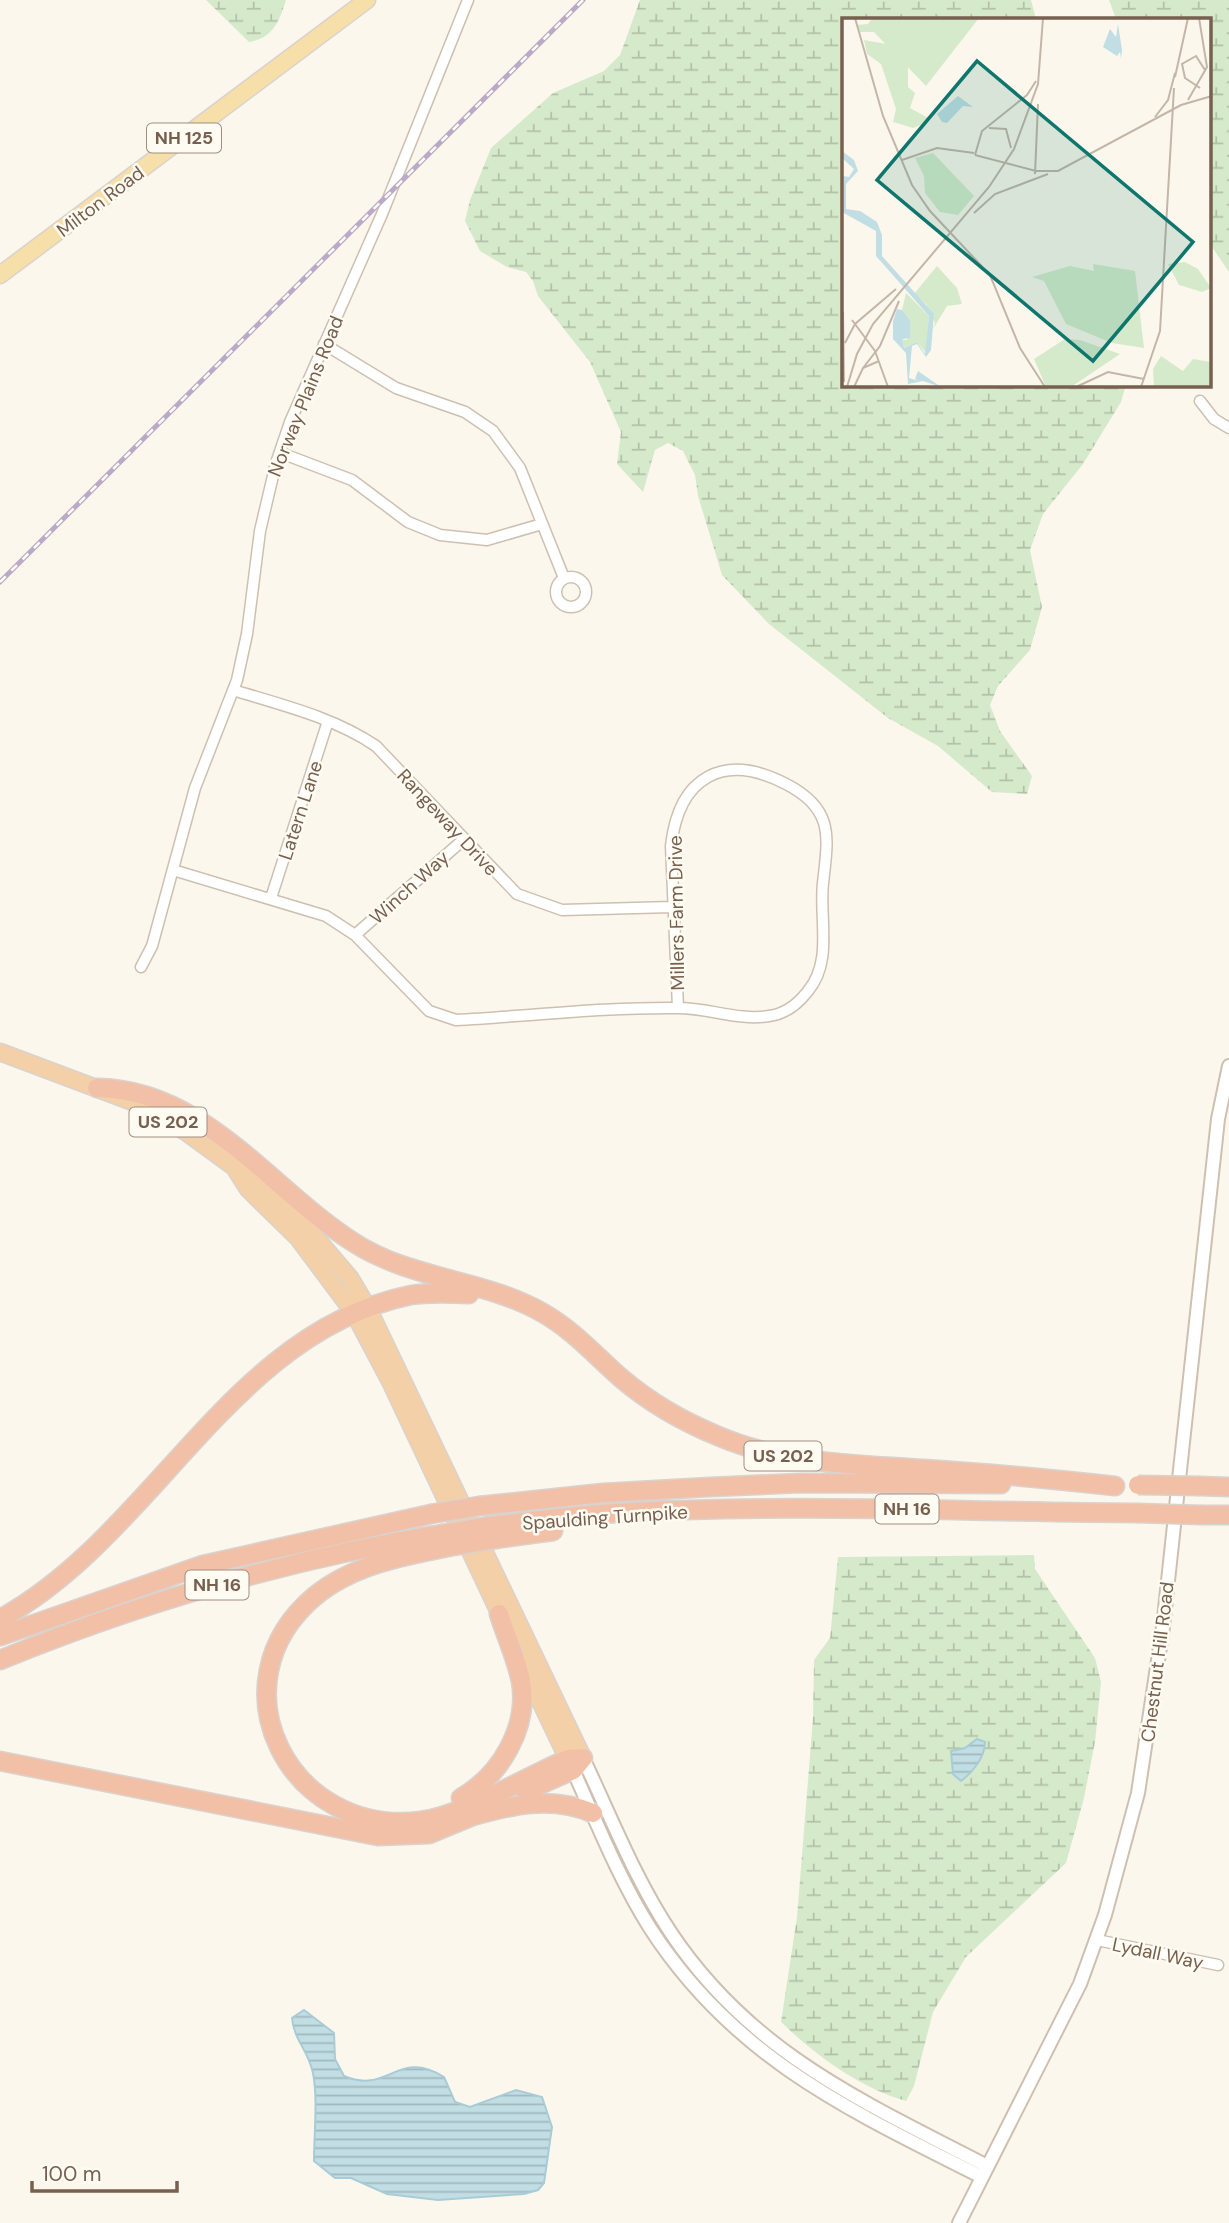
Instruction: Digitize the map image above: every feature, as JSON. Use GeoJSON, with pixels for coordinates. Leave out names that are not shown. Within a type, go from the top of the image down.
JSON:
{"type":"FeatureCollection","features":[{"type":"Feature","properties":{"kind":"highway","name":"US 202"},"geometry":{"type":"LineString","coordinates":[[0,1052],[133,1102],[186,1132],[234,1167],[259,1178],[305,1225],[349,1278],[361,1310]]}},
{"type":"Feature","properties":{"kind":"highway","name":"US 202"},"geometry":{"type":"LineString","coordinates":[[97,1088],[127,1088],[157,1100],[212,1130],[243,1151],[335,1230],[373,1255],[541,1312],[562,1326],[623,1380],[661,1406],[718,1436],[762,1452],[790,1458],[1025,1476],[1115,1486]]}},
{"type":"Feature","properties":{"kind":"highway"},"geometry":{"type":"LineString","coordinates":[[0,1619],[53,1585],[86,1557],[271,1365],[332,1322],[361,1310],[414,1295],[497,1295]]}},
{"type":"Feature","properties":{"kind":"highway"},"geometry":{"type":"LineString","coordinates":[[361,1310],[390,1381],[499,1614],[575,1762]]}},
{"type":"Feature","properties":{"kind":"highway"},"geometry":{"type":"LineString","coordinates":[[361,1310],[575,1762]]}},
{"type":"Feature","properties":{"kind":"highway","name":"Spaulding Turnpike"},"geometry":{"type":"LineString","coordinates":[[0,1636],[203,1565],[431,1514],[479,1506],[603,1493],[801,1483],[1229,1487]]}},
{"type":"Feature","properties":{"kind":"highway","name":"Spaulding Turnpike"},"geometry":{"type":"LineString","coordinates":[[0,1660],[131,1612],[228,1582],[331,1555],[445,1541],[615,1513],[872,1508],[1229,1515]]}},
{"type":"Feature","properties":{"kind":"highway"},"geometry":{"type":"LineString","coordinates":[[445,1541],[383,1561],[323,1590],[296,1616],[276,1649],[270,1671],[268,1711],[274,1738],[298,1779],[324,1801],[344,1812],[362,1818],[399,1822],[423,1821],[575,1762]]}},
{"type":"Feature","properties":{"kind":"highway"},"geometry":{"type":"LineString","coordinates":[[399,1822],[450,1804],[478,1787],[497,1767],[513,1741],[521,1714],[521,1682],[499,1614]]}},
{"type":"Feature","properties":{"kind":"highway"},"geometry":{"type":"LineString","coordinates":[[0,1761],[378,1836],[429,1834],[469,1817],[575,1762]]}},
{"type":"Feature","properties":{"kind":"highway"},"geometry":{"type":"LineString","coordinates":[[469,1817],[502,1808],[548,1802],[575,1805],[593,1813]]}},
{"type":"Feature","properties":{"kind":"main road","name":"Milton Road"},"geometry":{"type":"LineString","coordinates":[[0,275],[368,0]]}},
{"type":"Feature","properties":{"kind":"street","name":"Norway Plains Road"},"geometry":{"type":"LineString","coordinates":[[141,967],[152,946],[195,788],[233,690],[247,634],[264,508],[281,453],[468,0]]}},
{"type":"Feature","properties":{"kind":"street"},"geometry":{"type":"LineString","coordinates":[[324,344],[396,388],[453,407],[485,424],[520,468],[564,578]]}},
{"type":"Feature","properties":{"kind":"street"},"geometry":{"type":"LineString","coordinates":[[1200,401],[1214,419],[1229,428]]}},
{"type":"Feature","properties":{"kind":"street"},"geometry":{"type":"LineString","coordinates":[[281,453],[352,480],[408,522],[440,535],[487,540],[542,524]]}},
{"type":"Feature","properties":{"kind":"street","name":"Rangeway Drive"},"geometry":{"type":"LineString","coordinates":[[233,690],[328,721],[355,732],[376,746],[517,894],[544,906],[590,910],[672,907]]}},
{"type":"Feature","properties":{"kind":"street","name":"Latern Lane"},"geometry":{"type":"LineString","coordinates":[[271,898],[328,721]]}},
{"type":"Feature","properties":{"kind":"street","name":"Millers Farm Drive"},"geometry":{"type":"LineString","coordinates":[[173,870],[326,916],[355,935],[429,1011],[456,1020],[678,1008],[768,1016],[789,1009],[808,992],[823,960],[823,883],[829,851],[821,814],[808,798],[774,778],[736,769],[710,774],[692,788],[674,823],[672,907],[678,1008]]}},
{"type":"Feature","properties":{"kind":"street","name":"Winch Way"},"geometry":{"type":"LineString","coordinates":[[355,935],[463,840]]}},
{"type":"Feature","properties":{"kind":"street","name":"Chestnut Hill Road"},"geometry":{"type":"LineString","coordinates":[[959,2223],[1035,2078],[1097,1940],[1129,1832],[1147,1748],[1207,1210],[1218,1119],[1229,1066]]}},
{"type":"Feature","properties":{"kind":"street"},"geometry":{"type":"LineString","coordinates":[[575,1762],[593,1813],[628,1887],[655,1935],[675,1963],[732,2026],[781,2067],[827,2097],[985,2172]]}},
{"type":"Feature","properties":{"kind":"street"},"geometry":{"type":"LineString","coordinates":[[575,1762],[657,1910],[689,1957],[734,2008],[784,2053],[825,2081],[985,2172]]}},
{"type":"Feature","properties":{"kind":"street","name":"Lydall Way"},"geometry":{"type":"LineString","coordinates":[[1097,1940],[1218,1965]]}},
{"type":"Feature","properties":{"kind":"green space"},"geometry":{"type":"Polygon","coordinates":[[[206,0],[286,0],[274,28],[264,37],[249,42],[206,0]]]}},
{"type":"Feature","properties":{"kind":"green space"},"geometry":{"type":"Polygon","coordinates":[[[640,0],[1031,0],[1036,18],[842,18],[842,387],[1125,387],[1121,402],[1083,464],[1043,514],[1030,550],[1042,607],[1030,650],[998,686],[990,705],[1000,731],[1032,776],[1027,794],[992,792],[938,746],[888,718],[769,624],[722,575],[698,496],[695,475],[683,451],[668,443],[655,450],[643,492],[617,464],[621,432],[590,362],[538,296],[533,281],[526,272],[507,267],[480,251],[465,221],[470,200],[491,148],[553,93],[604,71],[620,55],[640,0]]]}},
{"type":"Feature","properties":{"kind":"green space"},"geometry":{"type":"Polygon","coordinates":[[[1109,0],[1229,0],[1229,272],[1212,247],[1212,18],[1116,18],[1109,0]]]}},
{"type":"Feature","properties":{"kind":"green space"},"geometry":{"type":"Polygon","coordinates":[[[1034,1555],[1035,1569],[1095,1658],[1101,1682],[1095,1742],[1084,1798],[1066,1863],[966,1957],[933,2012],[914,2086],[906,2101],[872,2088],[839,2069],[781,2022],[797,1917],[813,1718],[814,1660],[830,1638],[838,1557],[1034,1555]]]}},
{"type":"Feature","properties":{"kind":"water"},"geometry":{"type":"Polygon","coordinates":[[[977,1739],[985,1742],[981,1759],[961,1781],[953,1774],[951,1751],[965,1748],[977,1739]]]}},
{"type":"Feature","properties":{"kind":"water"},"geometry":{"type":"Polygon","coordinates":[[[304,2010],[334,2033],[335,2059],[344,2076],[372,2080],[404,2069],[428,2069],[444,2077],[455,2102],[470,2107],[516,2090],[542,2097],[552,2127],[544,2183],[538,2190],[524,2194],[438,2200],[387,2194],[351,2178],[335,2178],[314,2161],[316,2105],[313,2073],[295,2033],[292,2018],[304,2010]]]}},
{"type":"Feature","properties":{"kind":"railway"},"geometry":{"type":"LineString","coordinates":[[0,582],[583,0]]}}]}
